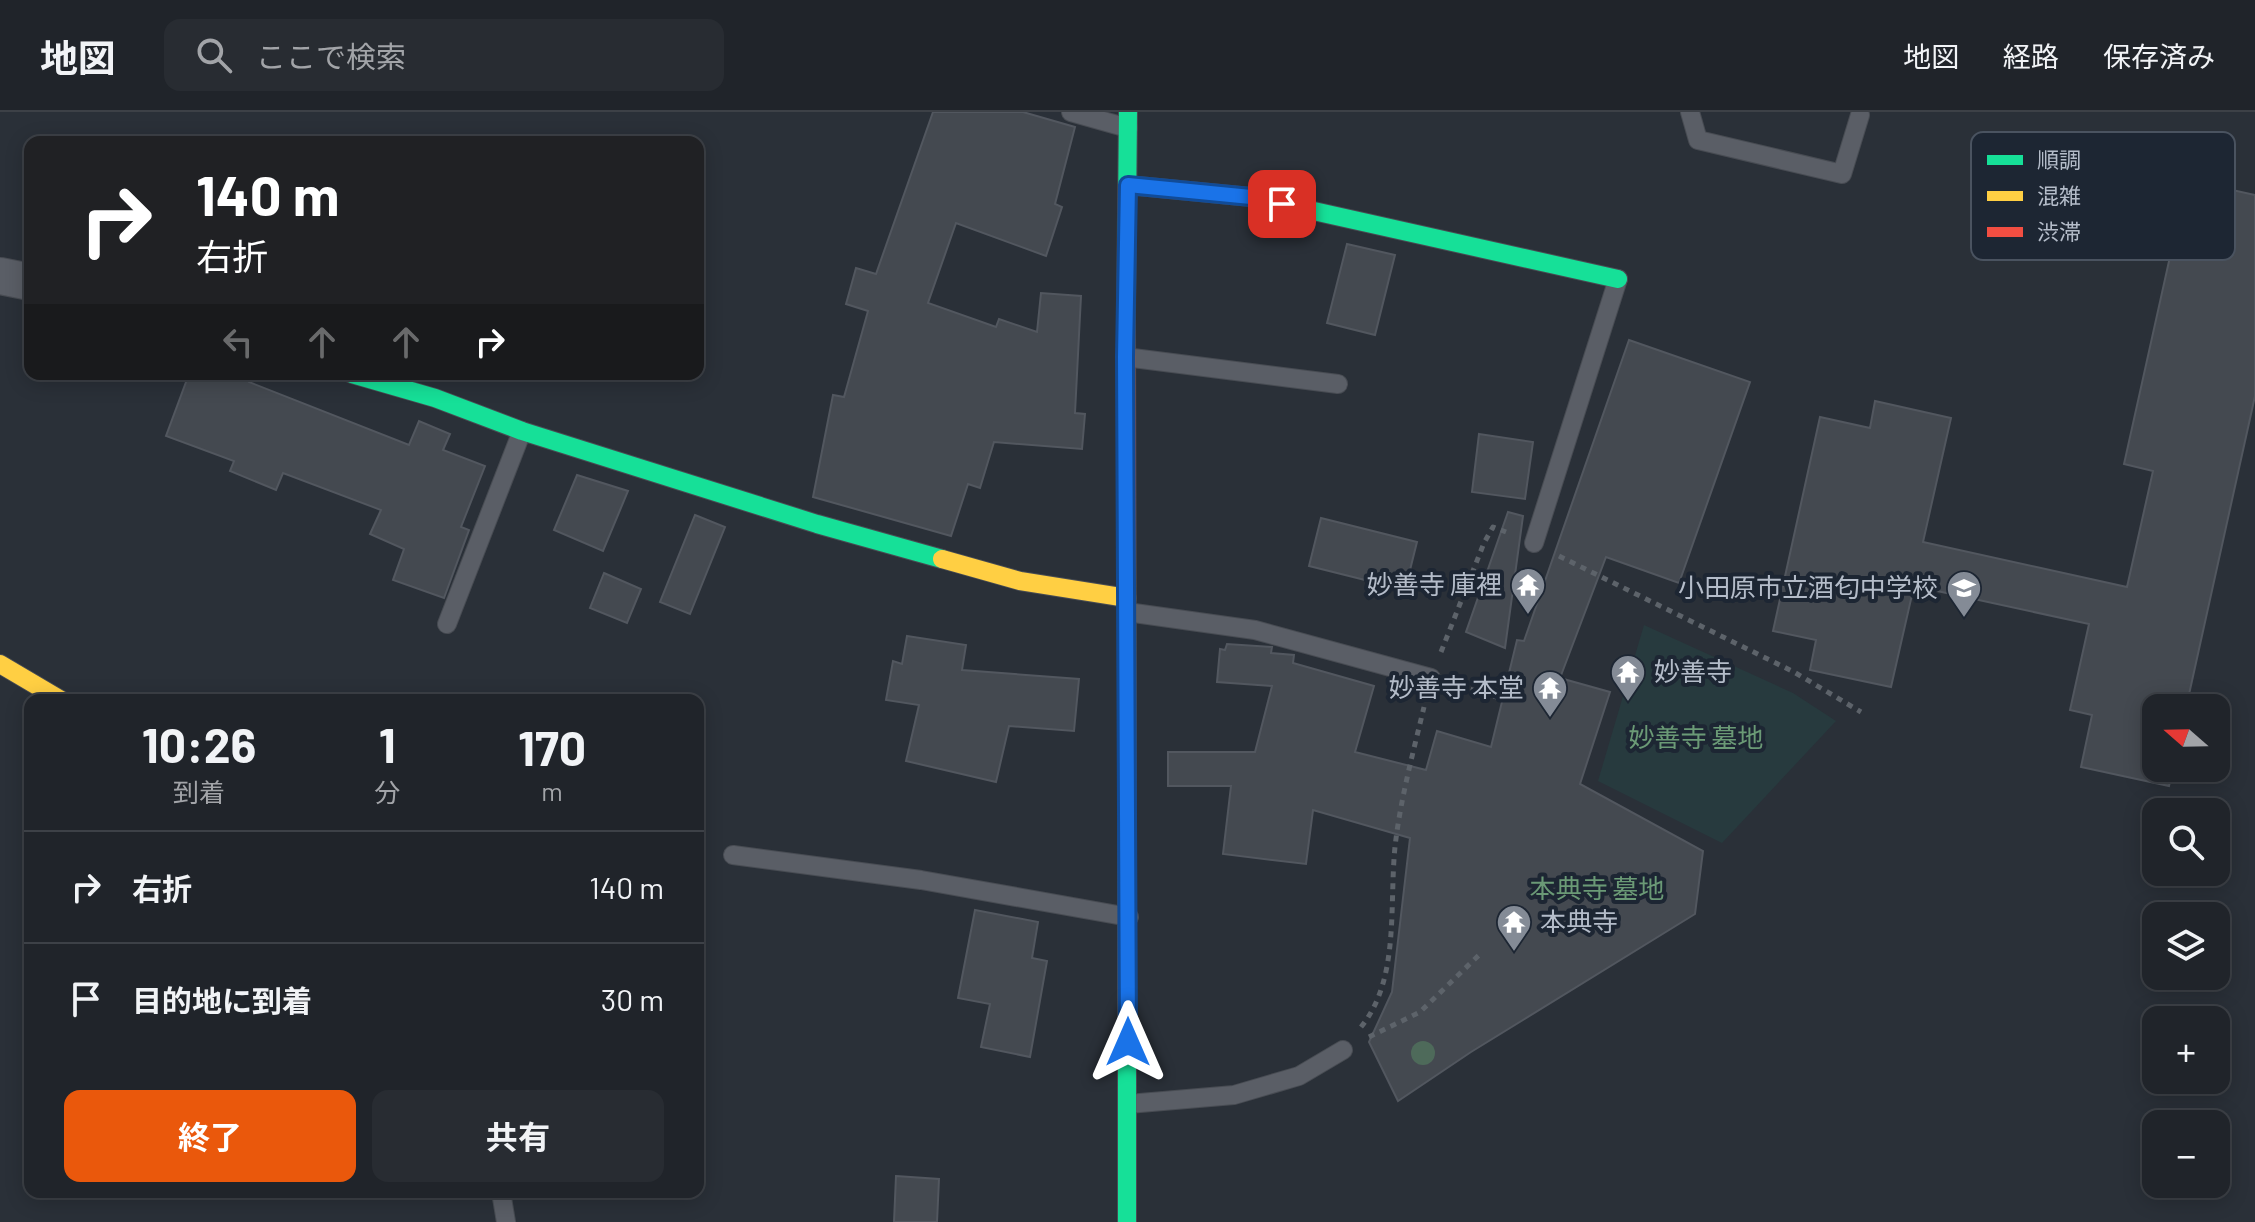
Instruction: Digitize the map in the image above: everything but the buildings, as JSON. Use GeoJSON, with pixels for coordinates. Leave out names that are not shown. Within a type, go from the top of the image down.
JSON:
{"type":"FeatureCollection","features":[{"type":"Feature","properties":{"kind":"main road"},"geometry":{"type":"LineString","coordinates":[[1127,1222],[1129,917],[1125,357],[1128,120]]}},
{"type":"Feature","properties":{"kind":"main road"},"geometry":{"type":"LineString","coordinates":[[1128,185],[1251,197],[1618,279]]}},
{"type":"Feature","properties":{"kind":"main road"},"geometry":{"type":"LineString","coordinates":[[373,380],[435,398],[522,431],[817,524],[1005,577],[1127,605]]}},
{"type":"Feature","properties":{"kind":"main road"},"geometry":{"type":"LineString","coordinates":[[0,664],[51,694]]}},
{"type":"Feature","properties":{"kind":"street"},"geometry":{"type":"LineString","coordinates":[[0,276],[24,281]]}},
{"type":"Feature","properties":{"kind":"lane"},"geometry":{"type":"LineString","coordinates":[[1071,112],[1128,120]]}},
{"type":"Feature","properties":{"kind":"lane"},"geometry":{"type":"LineString","coordinates":[[1690,112],[1698,140],[1842,174],[1860,115]]}},
{"type":"Feature","properties":{"kind":"lane"},"geometry":{"type":"LineString","coordinates":[[1534,543],[1618,279]]}},
{"type":"Feature","properties":{"kind":"lane"},"geometry":{"type":"LineString","coordinates":[[1125,357],[1338,384]]}},
{"type":"Feature","properties":{"kind":"lane"},"geometry":{"type":"LineString","coordinates":[[447,624],[522,431]]}},
{"type":"Feature","properties":{"kind":"lane"},"geometry":{"type":"LineString","coordinates":[[1127,605],[1255,630],[1431,678]]}},
{"type":"Feature","properties":{"kind":"lane"},"geometry":{"type":"LineString","coordinates":[[733,855],[921,880],[1129,917]]}},
{"type":"Feature","properties":{"kind":"lane"},"geometry":{"type":"LineString","coordinates":[[1128,1104],[1234,1095],[1299,1076],[1343,1050]]}},
{"type":"Feature","properties":{"kind":"lane"},"geometry":{"type":"LineString","coordinates":[[502,1198],[506,1222]]}},
{"type":"Feature","properties":{"kind":"path"},"geometry":{"type":"LineString","coordinates":[[1343,1050],[1375,1010],[1387,970],[1395,845],[1431,678],[1493,527],[1534,543],[1794,672],[1861,712]]}},
{"type":"Feature","properties":{"kind":"path"},"geometry":{"type":"LineString","coordinates":[[1431,678],[1503,699]]}},
{"type":"Feature","properties":{"kind":"path"},"geometry":{"type":"LineString","coordinates":[[1343,1050],[1420,1012],[1479,955]]}},
{"type":"Feature","properties":{"kind":"green space","name":"妙善寺 墓地"},"geometry":{"type":"Polygon","coordinates":[[[1644,625],[1793,693],[1836,721],[1722,843],[1598,781],[1644,625]]]}},
{"type":"Feature","properties":{"kind":"traffic: fast"},"geometry":{"type":"LineString","coordinates":[[1126,315],[1128,112]]}},
{"type":"Feature","properties":{"kind":"traffic: fast"},"geometry":{"type":"LineString","coordinates":[[1128,185],[1251,197],[1618,279]]}},
{"type":"Feature","properties":{"kind":"traffic: fast"},"geometry":{"type":"LineString","coordinates":[[373,380],[435,398],[522,431],[817,524],[942,559]]}},
{"type":"Feature","properties":{"kind":"traffic: fast"},"geometry":{"type":"LineString","coordinates":[[1127,695],[1127,1222]]}},
{"type":"Feature","properties":{"kind":"traffic: slow"},"geometry":{"type":"LineString","coordinates":[[942,559],[1020,581],[1127,598]]}},
{"type":"Feature","properties":{"kind":"traffic: slow"},"geometry":{"type":"LineString","coordinates":[[0,664],[51,694]]}},
{"type":"Feature","properties":{"kind":"traffic: jam"},"geometry":{"type":"LineString","coordinates":[[1126,315],[1127,695]]}},
{"type":"Feature","properties":{"kind":"place","name":"妙善寺 庫裡"},"geometry":{"type":"Point","coordinates":[1528,616]}},
{"type":"Feature","properties":{"kind":"place","name":"小田原市立酒匂中学校"},"geometry":{"type":"Point","coordinates":[1964,619]}},
{"type":"Feature","properties":{"kind":"place","name":"妙善寺"},"geometry":{"type":"Point","coordinates":[1628,703]}},
{"type":"Feature","properties":{"kind":"place","name":"妙善寺 本堂"},"geometry":{"type":"Point","coordinates":[1550,719]}},
{"type":"Feature","properties":{"kind":"place","name":"本典寺"},"geometry":{"type":"Point","coordinates":[1514,953]}},
{"type":"Feature","properties":{"kind":"route"},"geometry":{"type":"LineString","coordinates":[[1128,1042],[1125,357],[1128,185],[1251,197],[1282,204]]}},
{"type":"Feature","properties":{"kind":"park label","name":"本典寺 墓地"},"geometry":{"type":"Point","coordinates":[1597,889]}}]}
